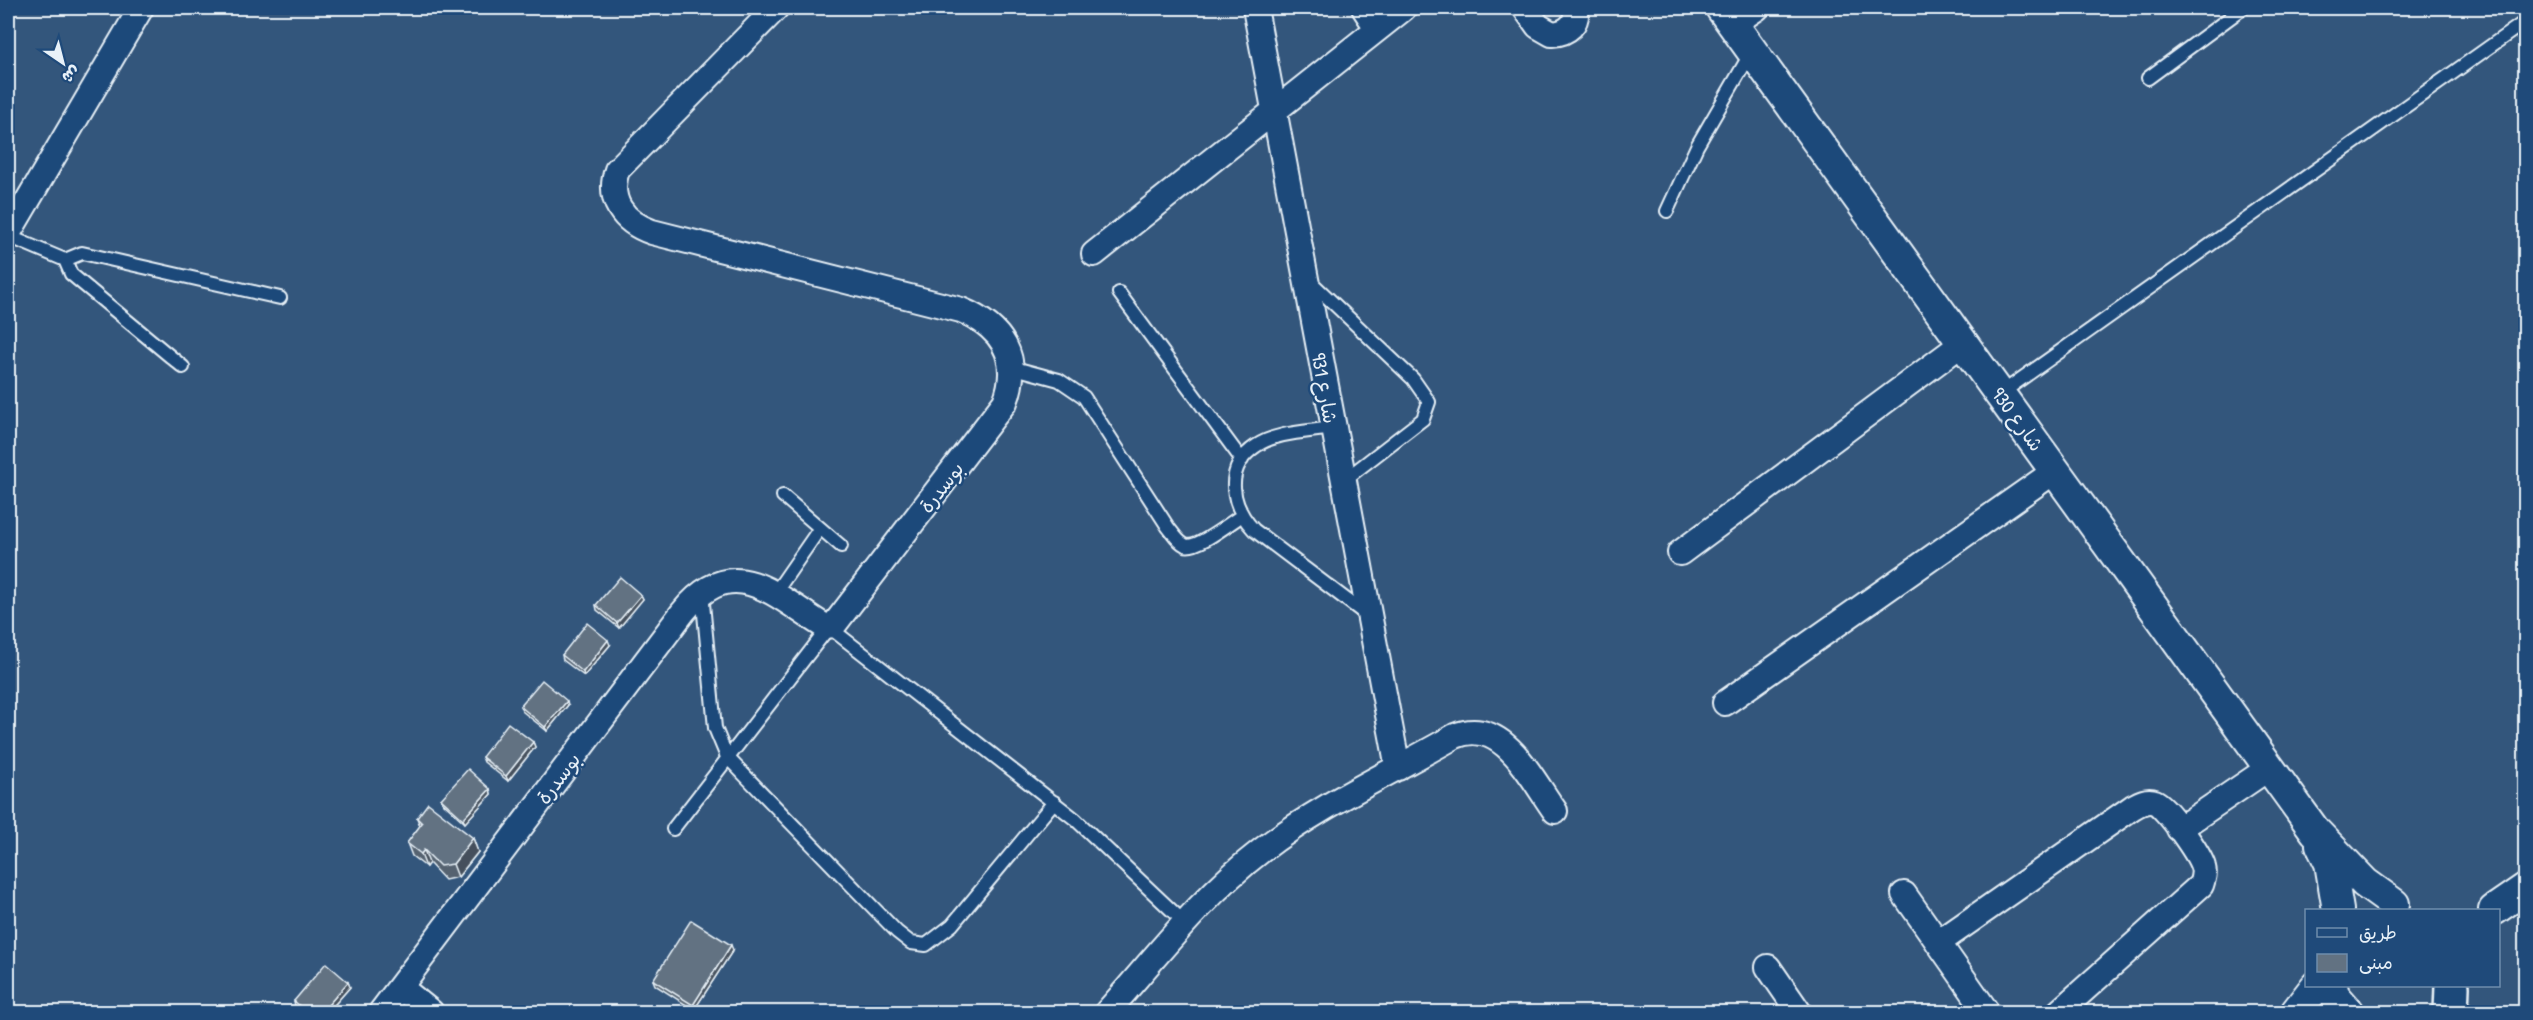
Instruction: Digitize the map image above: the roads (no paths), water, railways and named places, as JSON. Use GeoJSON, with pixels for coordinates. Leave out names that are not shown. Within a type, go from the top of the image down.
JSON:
{"type":"FeatureCollection","features":[{"type":"Feature","properties":{"kind":"street"},"geometry":{"type":"LineString","coordinates":[[8,235],[15,206],[141,8]]}},
{"type":"Feature","properties":{"kind":"street","name":"بوسدرة"},"geometry":{"type":"LineString","coordinates":[[776,8],[617,170],[613,189],[620,211],[634,224],[652,232],[950,307],[979,317],[990,326],[1004,344],[1011,367],[1010,391],[999,412],[837,621],[829,627]]}},
{"type":"Feature","properties":{"kind":"street","name":"شارع 931"},"geometry":{"type":"LineString","coordinates":[[1255,8],[1342,482],[1398,768]]}},
{"type":"Feature","properties":{"kind":"street"},"geometry":{"type":"LineString","coordinates":[[1364,8],[1377,28]]}},
{"type":"Feature","properties":{"kind":"street"},"geometry":{"type":"LineString","coordinates":[[1094,254],[1404,8]]}},
{"type":"Feature","properties":{"kind":"street"},"geometry":{"type":"LineString","coordinates":[[1525,8],[1538,26],[1552,34],[1568,31],[1573,25],[1576,8]]}},
{"type":"Feature","properties":{"kind":"street","name":"شارع 930"},"geometry":{"type":"LineString","coordinates":[[1737,13],[1752,51],[2315,831],[2352,871],[2392,908]]}},
{"type":"Feature","properties":{"kind":"street"},"geometry":{"type":"LineString","coordinates":[[1680,553],[1963,343]]}},
{"type":"Feature","properties":{"kind":"street"},"geometry":{"type":"LineString","coordinates":[[1725,703],[2055,471]]}},
{"type":"Feature","properties":{"kind":"street"},"geometry":{"type":"LineString","coordinates":[[701,591],[722,582],[755,583],[775,593],[824,627],[829,627]]}},
{"type":"Feature","properties":{"kind":"street","name":"بوسدرة"},"geometry":{"type":"LineString","coordinates":[[381,1012],[701,591]]}},
{"type":"Feature","properties":{"kind":"street"},"geometry":{"type":"LineString","coordinates":[[1107,1012],[1213,892],[1262,850],[1316,814],[1455,735],[1484,731],[1503,741],[1555,811]]}},
{"type":"Feature","properties":{"kind":"street"},"geometry":{"type":"LineString","coordinates":[[2179,829],[2269,768]]}},
{"type":"Feature","properties":{"kind":"street"},"geometry":{"type":"LineString","coordinates":[[1938,943],[2140,803],[2156,802],[2179,829],[2203,865],[2204,876],[2201,885],[2059,1012]]}},
{"type":"Feature","properties":{"kind":"street","name":"شارع 930"},"geometry":{"type":"LineString","coordinates":[[2315,831],[2330,863],[2338,909]]}},
{"type":"Feature","properties":{"kind":"street"},"geometry":{"type":"LineString","coordinates":[[1904,894],[1987,1012]]}},
{"type":"Feature","properties":{"kind":"street"},"geometry":{"type":"LineString","coordinates":[[2476,909],[2508,900]]}},
{"type":"Feature","properties":{"kind":"street"},"geometry":{"type":"LineString","coordinates":[[1768,967],[1795,1011]]}},
{"type":"Feature","properties":{"kind":"street"},"geometry":{"type":"LineString","coordinates":[[400,987],[431,1012]]}},
{"type":"Feature","properties":{"kind":"street"},"geometry":{"type":"LineString","coordinates":[[2296,1012],[2315,987]]}},
{"type":"Feature","properties":{"kind":"street"},"geometry":{"type":"LineString","coordinates":[[2332,987],[2334,995],[2349,1012]]}},
{"type":"Feature","properties":{"kind":"lane"},"geometry":{"type":"LineString","coordinates":[[2148,78],[2243,8]]}},
{"type":"Feature","properties":{"kind":"lane"},"geometry":{"type":"LineString","coordinates":[[2000,394],[2526,21]]}},
{"type":"Feature","properties":{"kind":"lane"},"geometry":{"type":"LineString","coordinates":[[1667,211],[1697,146],[1752,51]]}},
{"type":"Feature","properties":{"kind":"lane"},"geometry":{"type":"LineString","coordinates":[[8,235],[65,260],[71,274],[183,367]]}},
{"type":"Feature","properties":{"kind":"lane"},"geometry":{"type":"LineString","coordinates":[[65,260],[82,253],[280,298]]}},
{"type":"Feature","properties":{"kind":"lane"},"geometry":{"type":"LineString","coordinates":[[1306,278],[1413,379],[1429,402],[1423,419],[1342,482]]}},
{"type":"Feature","properties":{"kind":"lane"},"geometry":{"type":"LineString","coordinates":[[1119,293],[1242,460]]}},
{"type":"Feature","properties":{"kind":"lane"},"geometry":{"type":"LineString","coordinates":[[1011,367],[1059,380],[1084,397],[1168,527],[1184,545],[1192,546],[1201,542],[1241,516]]}},
{"type":"Feature","properties":{"kind":"lane"},"geometry":{"type":"LineString","coordinates":[[1332,428],[1274,438],[1256,446],[1242,460],[1234,478],[1234,497],[1241,516],[1254,530],[1368,616]]}},
{"type":"Feature","properties":{"kind":"lane"},"geometry":{"type":"LineString","coordinates":[[783,496],[841,546]]}},
{"type":"Feature","properties":{"kind":"lane"},"geometry":{"type":"LineString","coordinates":[[775,593],[820,528]]}},
{"type":"Feature","properties":{"kind":"lane"},"geometry":{"type":"LineString","coordinates":[[701,591],[715,728],[727,757],[897,932],[911,943],[926,945],[952,925],[1054,802]]}},
{"type":"Feature","properties":{"kind":"lane"},"geometry":{"type":"LineString","coordinates":[[673,829],[829,627],[1054,802],[1095,837],[1185,924]]}}]}
